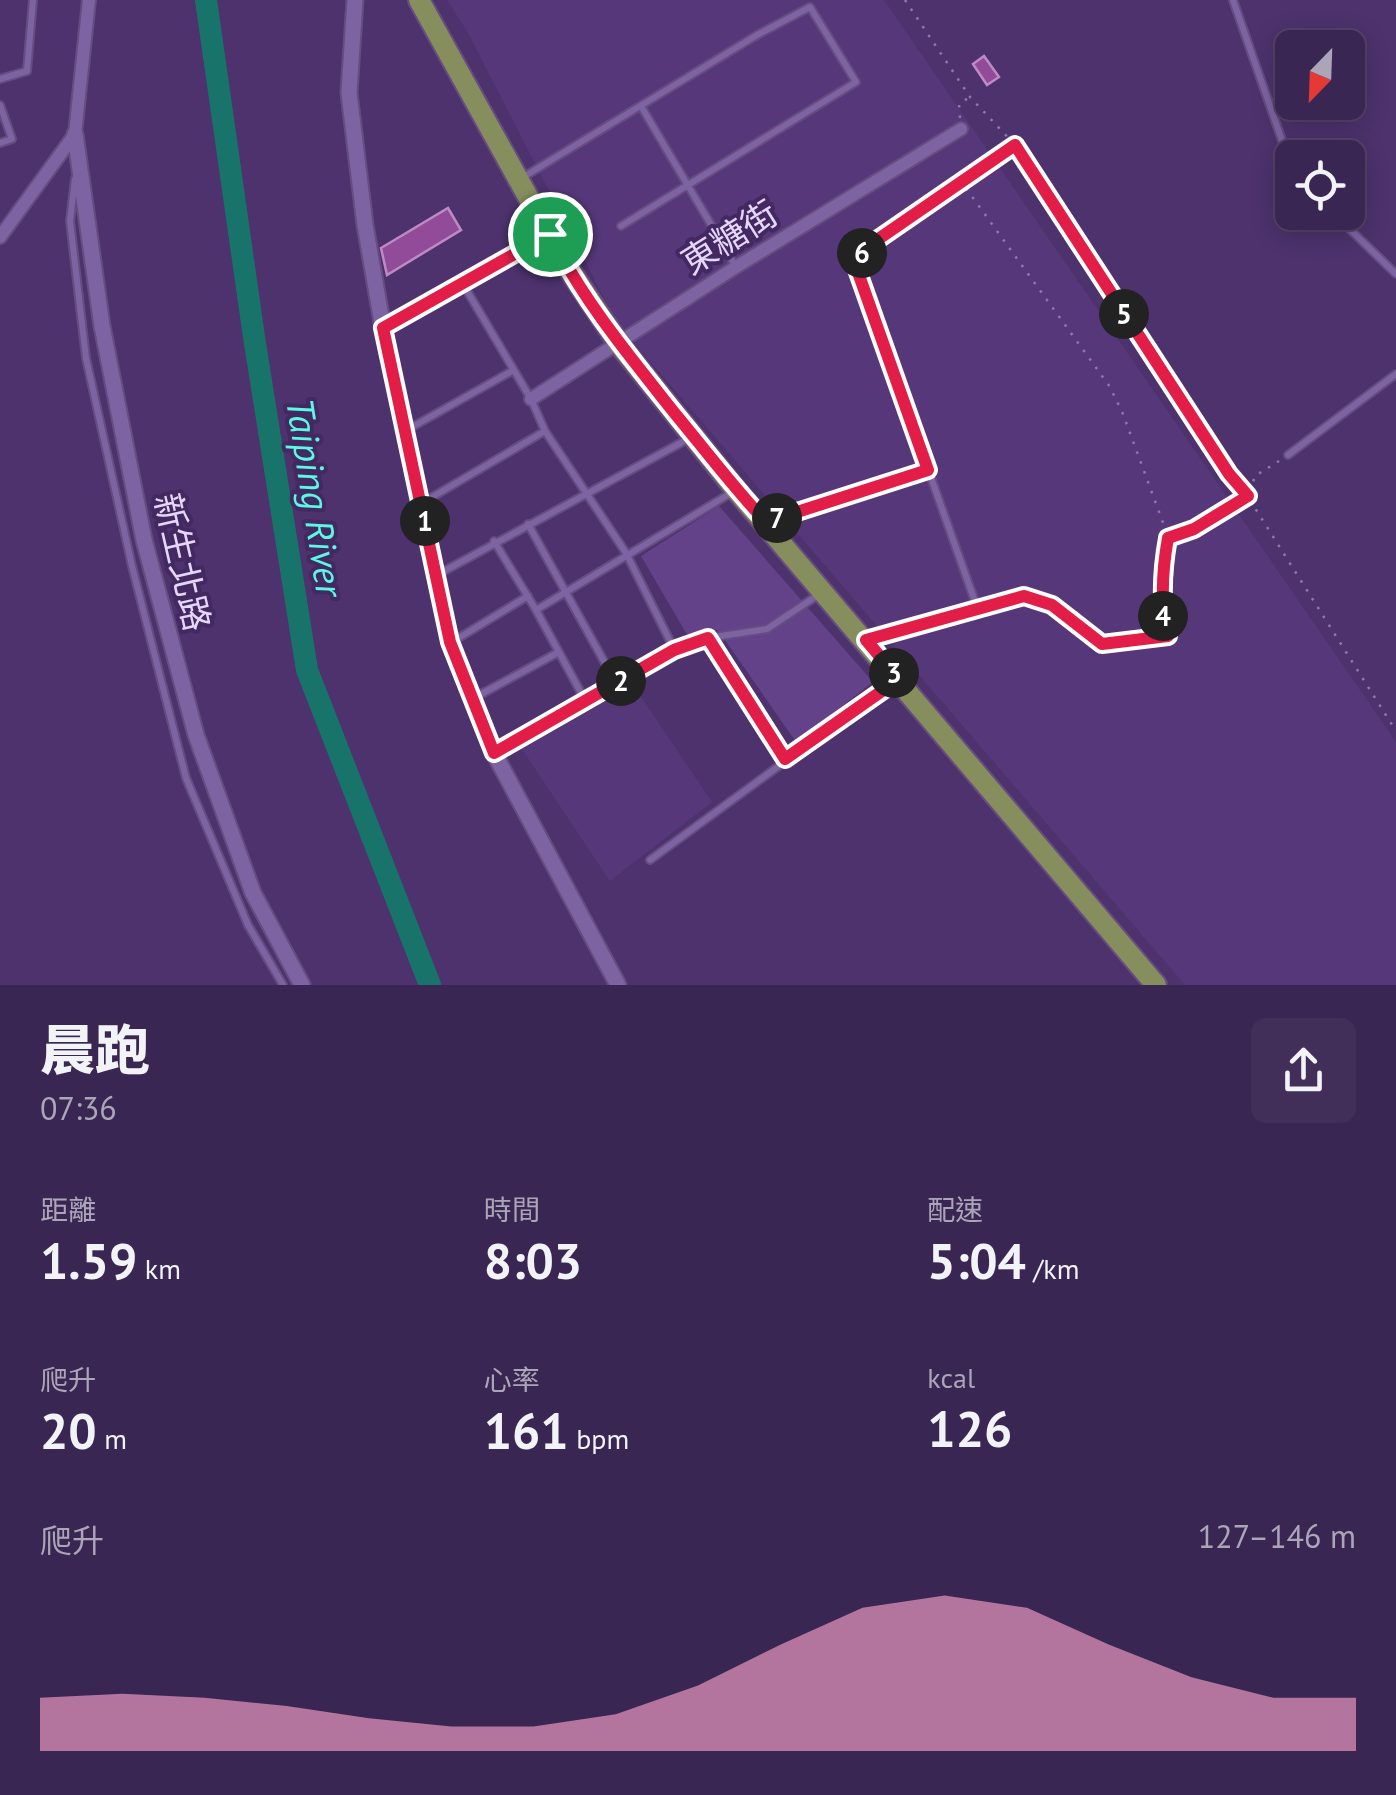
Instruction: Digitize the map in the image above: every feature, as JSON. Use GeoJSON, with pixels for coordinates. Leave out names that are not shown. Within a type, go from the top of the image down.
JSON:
{"type":"FeatureCollection","features":[{"type":"Feature","properties":{"kind":"main road"},"geometry":{"type":"LineString","coordinates":[[419,0],[563,260],[619,344],[736,490],[1156,985]]}},
{"type":"Feature","properties":{"kind":"street"},"geometry":{"type":"LineString","coordinates":[[0,236],[76,134],[89,0]]}},
{"type":"Feature","properties":{"kind":"street"},"geometry":{"type":"LineString","coordinates":[[356,0],[349,93],[365,225],[450,642],[494,753],[618,985]]}},
{"type":"Feature","properties":{"kind":"street","name":"東糖街"},"geometry":{"type":"LineString","coordinates":[[531,398],[961,129]]}},
{"type":"Feature","properties":{"kind":"street","name":"新生北路"},"geometry":{"type":"LineString","coordinates":[[76,134],[102,326],[144,540],[196,735],[253,893],[302,985]]}},
{"type":"Feature","properties":{"kind":"lane"},"geometry":{"type":"LineString","coordinates":[[0,79],[28,70],[33,0]]}},
{"type":"Feature","properties":{"kind":"lane"},"geometry":{"type":"LineString","coordinates":[[1233,0],[1282,140]]}},
{"type":"Feature","properties":{"kind":"lane"},"geometry":{"type":"LineString","coordinates":[[519,180],[810,7],[856,82],[621,226]]}},
{"type":"Feature","properties":{"kind":"lane"},"geometry":{"type":"LineString","coordinates":[[0,105],[12,139],[0,143]]}},
{"type":"Feature","properties":{"kind":"lane"},"geometry":{"type":"LineString","coordinates":[[641,106],[736,267]]}},
{"type":"Feature","properties":{"kind":"lane"},"geometry":{"type":"LineString","coordinates":[[78,158],[70,221],[86,358],[132,566],[186,778],[248,925],[283,985]]}},
{"type":"Feature","properties":{"kind":"lane"},"geometry":{"type":"LineString","coordinates":[[1351,230],[1396,274]]}},
{"type":"Feature","properties":{"kind":"lane"},"geometry":{"type":"LineString","coordinates":[[383,328],[550,234]]}},
{"type":"Feature","properties":{"kind":"lane"},"geometry":{"type":"LineString","coordinates":[[463,284],[531,398],[545,431],[626,554],[674,650]]}},
{"type":"Feature","properties":{"kind":"lane"},"geometry":{"type":"LineString","coordinates":[[406,431],[512,371]]}},
{"type":"Feature","properties":{"kind":"lane"},"geometry":{"type":"LineString","coordinates":[[1288,455],[1396,374]]}},
{"type":"Feature","properties":{"kind":"lane"},"geometry":{"type":"LineString","coordinates":[[422,503],[545,431]]}},
{"type":"Feature","properties":{"kind":"lane"},"geometry":{"type":"LineString","coordinates":[[436,576],[694,436]]}},
{"type":"Feature","properties":{"kind":"lane"},"geometry":{"type":"LineString","coordinates":[[766,522],[928,470],[978,610]]}},
{"type":"Feature","properties":{"kind":"lane"},"geometry":{"type":"LineString","coordinates":[[536,610],[736,490]]}},
{"type":"Feature","properties":{"kind":"lane"},"geometry":{"type":"LineString","coordinates":[[528,524],[616,683]]}},
{"type":"Feature","properties":{"kind":"lane"},"geometry":{"type":"LineString","coordinates":[[494,542],[585,700]]}},
{"type":"Feature","properties":{"kind":"lane"},"geometry":{"type":"LineString","coordinates":[[494,753],[674,650],[708,638],[767,629],[823,592]]}},
{"type":"Feature","properties":{"kind":"lane"},"geometry":{"type":"LineString","coordinates":[[450,642],[528,596]]}},
{"type":"Feature","properties":{"kind":"lane"},"geometry":{"type":"LineString","coordinates":[[708,638],[785,759]]}},
{"type":"Feature","properties":{"kind":"lane"},"geometry":{"type":"LineString","coordinates":[[472,700],[559,652]]}},
{"type":"Feature","properties":{"kind":"lane"},"geometry":{"type":"LineString","coordinates":[[650,860],[899,679]]}},
{"type":"Feature","properties":{"kind":"path"},"geometry":{"type":"LineString","coordinates":[[904,0],[970,97],[1015,145],[1229,474],[1248,496],[1396,731]]}},
{"type":"Feature","properties":{"kind":"path"},"geometry":{"type":"LineString","coordinates":[[961,129],[959,104],[970,97]]}},
{"type":"Feature","properties":{"kind":"path"},"geometry":{"type":"LineString","coordinates":[[928,470],[855,264],[864,249],[1015,145]]}},
{"type":"Feature","properties":{"kind":"path"},"geometry":{"type":"LineString","coordinates":[[866,640],[1024,596],[1052,605],[1102,644],[1168,636],[1163,617],[1163,564],[1168,538],[1124,414],[1110,386],[960,180]]}},
{"type":"Feature","properties":{"kind":"path"},"geometry":{"type":"LineString","coordinates":[[1168,538],[1194,529],[1248,496],[1255,476],[1288,455]]}},
{"type":"Feature","properties":{"kind":"shaded area"},"geometry":{"type":"Polygon","coordinates":[[[447,0],[884,0],[1396,742],[1396,985],[1185,985],[617,323],[467,31],[447,0]]]}},
{"type":"Feature","properties":{"kind":"shaded area"},"geometry":{"type":"Polygon","coordinates":[[[719,506],[873,682],[796,742],[718,630],[689,638],[641,556],[719,506]]]}},
{"type":"Feature","properties":{"kind":"shaded area"},"geometry":{"type":"Polygon","coordinates":[[[633,685],[712,802],[610,881],[522,749],[633,685]]]}},
{"type":"Feature","properties":{"kind":"building"},"geometry":{"type":"Polygon","coordinates":[[[984,56],[999,77],[987,85],[973,64],[984,56]]]}},
{"type":"Feature","properties":{"kind":"building"},"geometry":{"type":"Polygon","coordinates":[[[448,208],[461,230],[387,275],[381,248],[448,208]]]}},
{"type":"Feature","properties":{"kind":"waterway","name":"Taiping River"},"geometry":{"type":"LineString","coordinates":[[206,0],[307,670],[430,985]]}},
{"type":"Feature","properties":{"kind":"route"},"geometry":{"type":"LineString","coordinates":[[1015,145],[1229,474],[1248,496],[1194,529],[1168,538],[1163,564],[1163,617],[1168,636],[1102,644],[1052,605],[1024,596],[866,640],[899,679],[785,759],[708,638],[674,650],[494,753],[450,642],[383,328],[550,234],[619,344],[766,522],[928,470],[855,264],[864,249],[1015,145]]}}]}
